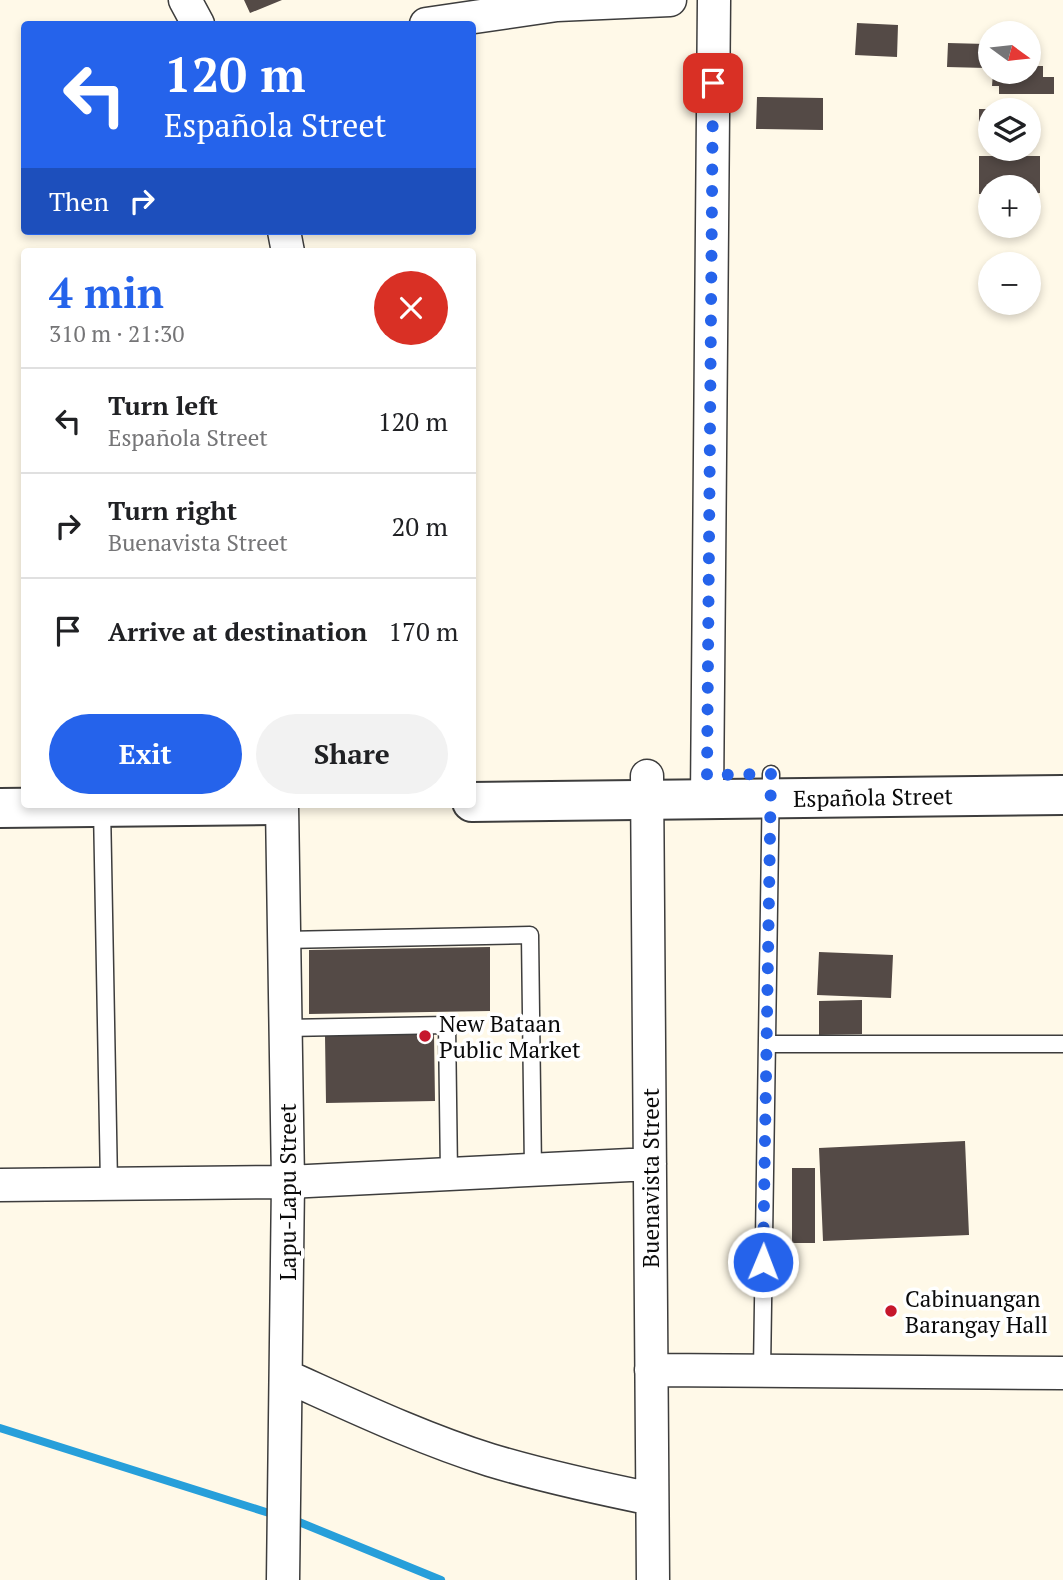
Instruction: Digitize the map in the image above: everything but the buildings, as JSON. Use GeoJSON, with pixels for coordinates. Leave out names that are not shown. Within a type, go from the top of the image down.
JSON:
{"type":"FeatureCollection","features":[{"type":"Feature","properties":{"kind":"street"},"geometry":{"type":"LineString","coordinates":[[185,0],[196,21]]}},
{"type":"Feature","properties":{"kind":"street"},"geometry":{"type":"LineString","coordinates":[[447,21],[557,5],[670,0]]}},
{"type":"Feature","properties":{"kind":"street"},"geometry":{"type":"LineString","coordinates":[[707,787],[714,0]]}},
{"type":"Feature","properties":{"kind":"street","name":"Española Street"},"geometry":{"type":"LineString","coordinates":[[476,803],[648,788],[770,786],[1063,770]]}},
{"type":"Feature","properties":{"kind":"street","name":"Española Street"},"geometry":{"type":"LineString","coordinates":[[476,778],[648,788]]}},
{"type":"Feature","properties":{"kind":"street"},"geometry":{"type":"LineString","coordinates":[[0,783],[21,783]]}},
{"type":"Feature","properties":{"kind":"street","name":"Española Street"},"geometry":{"type":"LineString","coordinates":[[770,786],[1063,795]]}},
{"type":"Feature","properties":{"kind":"street","name":"Buenavista Street"},"geometry":{"type":"LineString","coordinates":[[648,788],[653,1580]]}},
{"type":"Feature","properties":{"kind":"street"},"geometry":{"type":"LineString","coordinates":[[0,808],[21,808]]}},
{"type":"Feature","properties":{"kind":"street","name":"Lapu-Lapu Street"},"geometry":{"type":"LineString","coordinates":[[282,808],[288,1182],[283,1580]]}},
{"type":"Feature","properties":{"kind":"street"},"geometry":{"type":"LineString","coordinates":[[0,1185],[288,1182],[650,1164]]}},
{"type":"Feature","properties":{"kind":"street"},"geometry":{"type":"LineString","coordinates":[[651,1370],[1063,1373]]}},
{"type":"Feature","properties":{"kind":"street"},"geometry":{"type":"LineString","coordinates":[[286,1377],[432,1440],[491,1460],[652,1499]]}},
{"type":"Feature","properties":{"kind":"lane"},"geometry":{"type":"LineString","coordinates":[[762,1371],[770,786]]}},
{"type":"Feature","properties":{"kind":"lane"},"geometry":{"type":"LineString","coordinates":[[102,808],[109,1184]]}},
{"type":"Feature","properties":{"kind":"lane"},"geometry":{"type":"LineString","coordinates":[[284,940],[530,935],[533,1170]]}},
{"type":"Feature","properties":{"kind":"lane"},"geometry":{"type":"LineString","coordinates":[[286,1028],[447,1025],[449,1174]]}},
{"type":"Feature","properties":{"kind":"lane"},"geometry":{"type":"LineString","coordinates":[[767,1044],[1063,1044]]}},
{"type":"Feature","properties":{"kind":"waterway"},"geometry":{"type":"LineString","coordinates":[[0,1428],[269,1513]]}},
{"type":"Feature","properties":{"kind":"waterway"},"geometry":{"type":"LineString","coordinates":[[299,1522],[441,1580]]}},
{"type":"Feature","properties":{"kind":"place","name":"New Bataan Public Market"},"geometry":{"type":"Point","coordinates":[425,1036]}},
{"type":"Feature","properties":{"kind":"place","name":"Cabinuangan Barangay Hall"},"geometry":{"type":"Point","coordinates":[891,1311]}},
{"type":"Feature","properties":{"kind":"route"},"geometry":{"type":"LineString","coordinates":[[713,83],[707,775],[771,774],[763,1262]]}}]}
